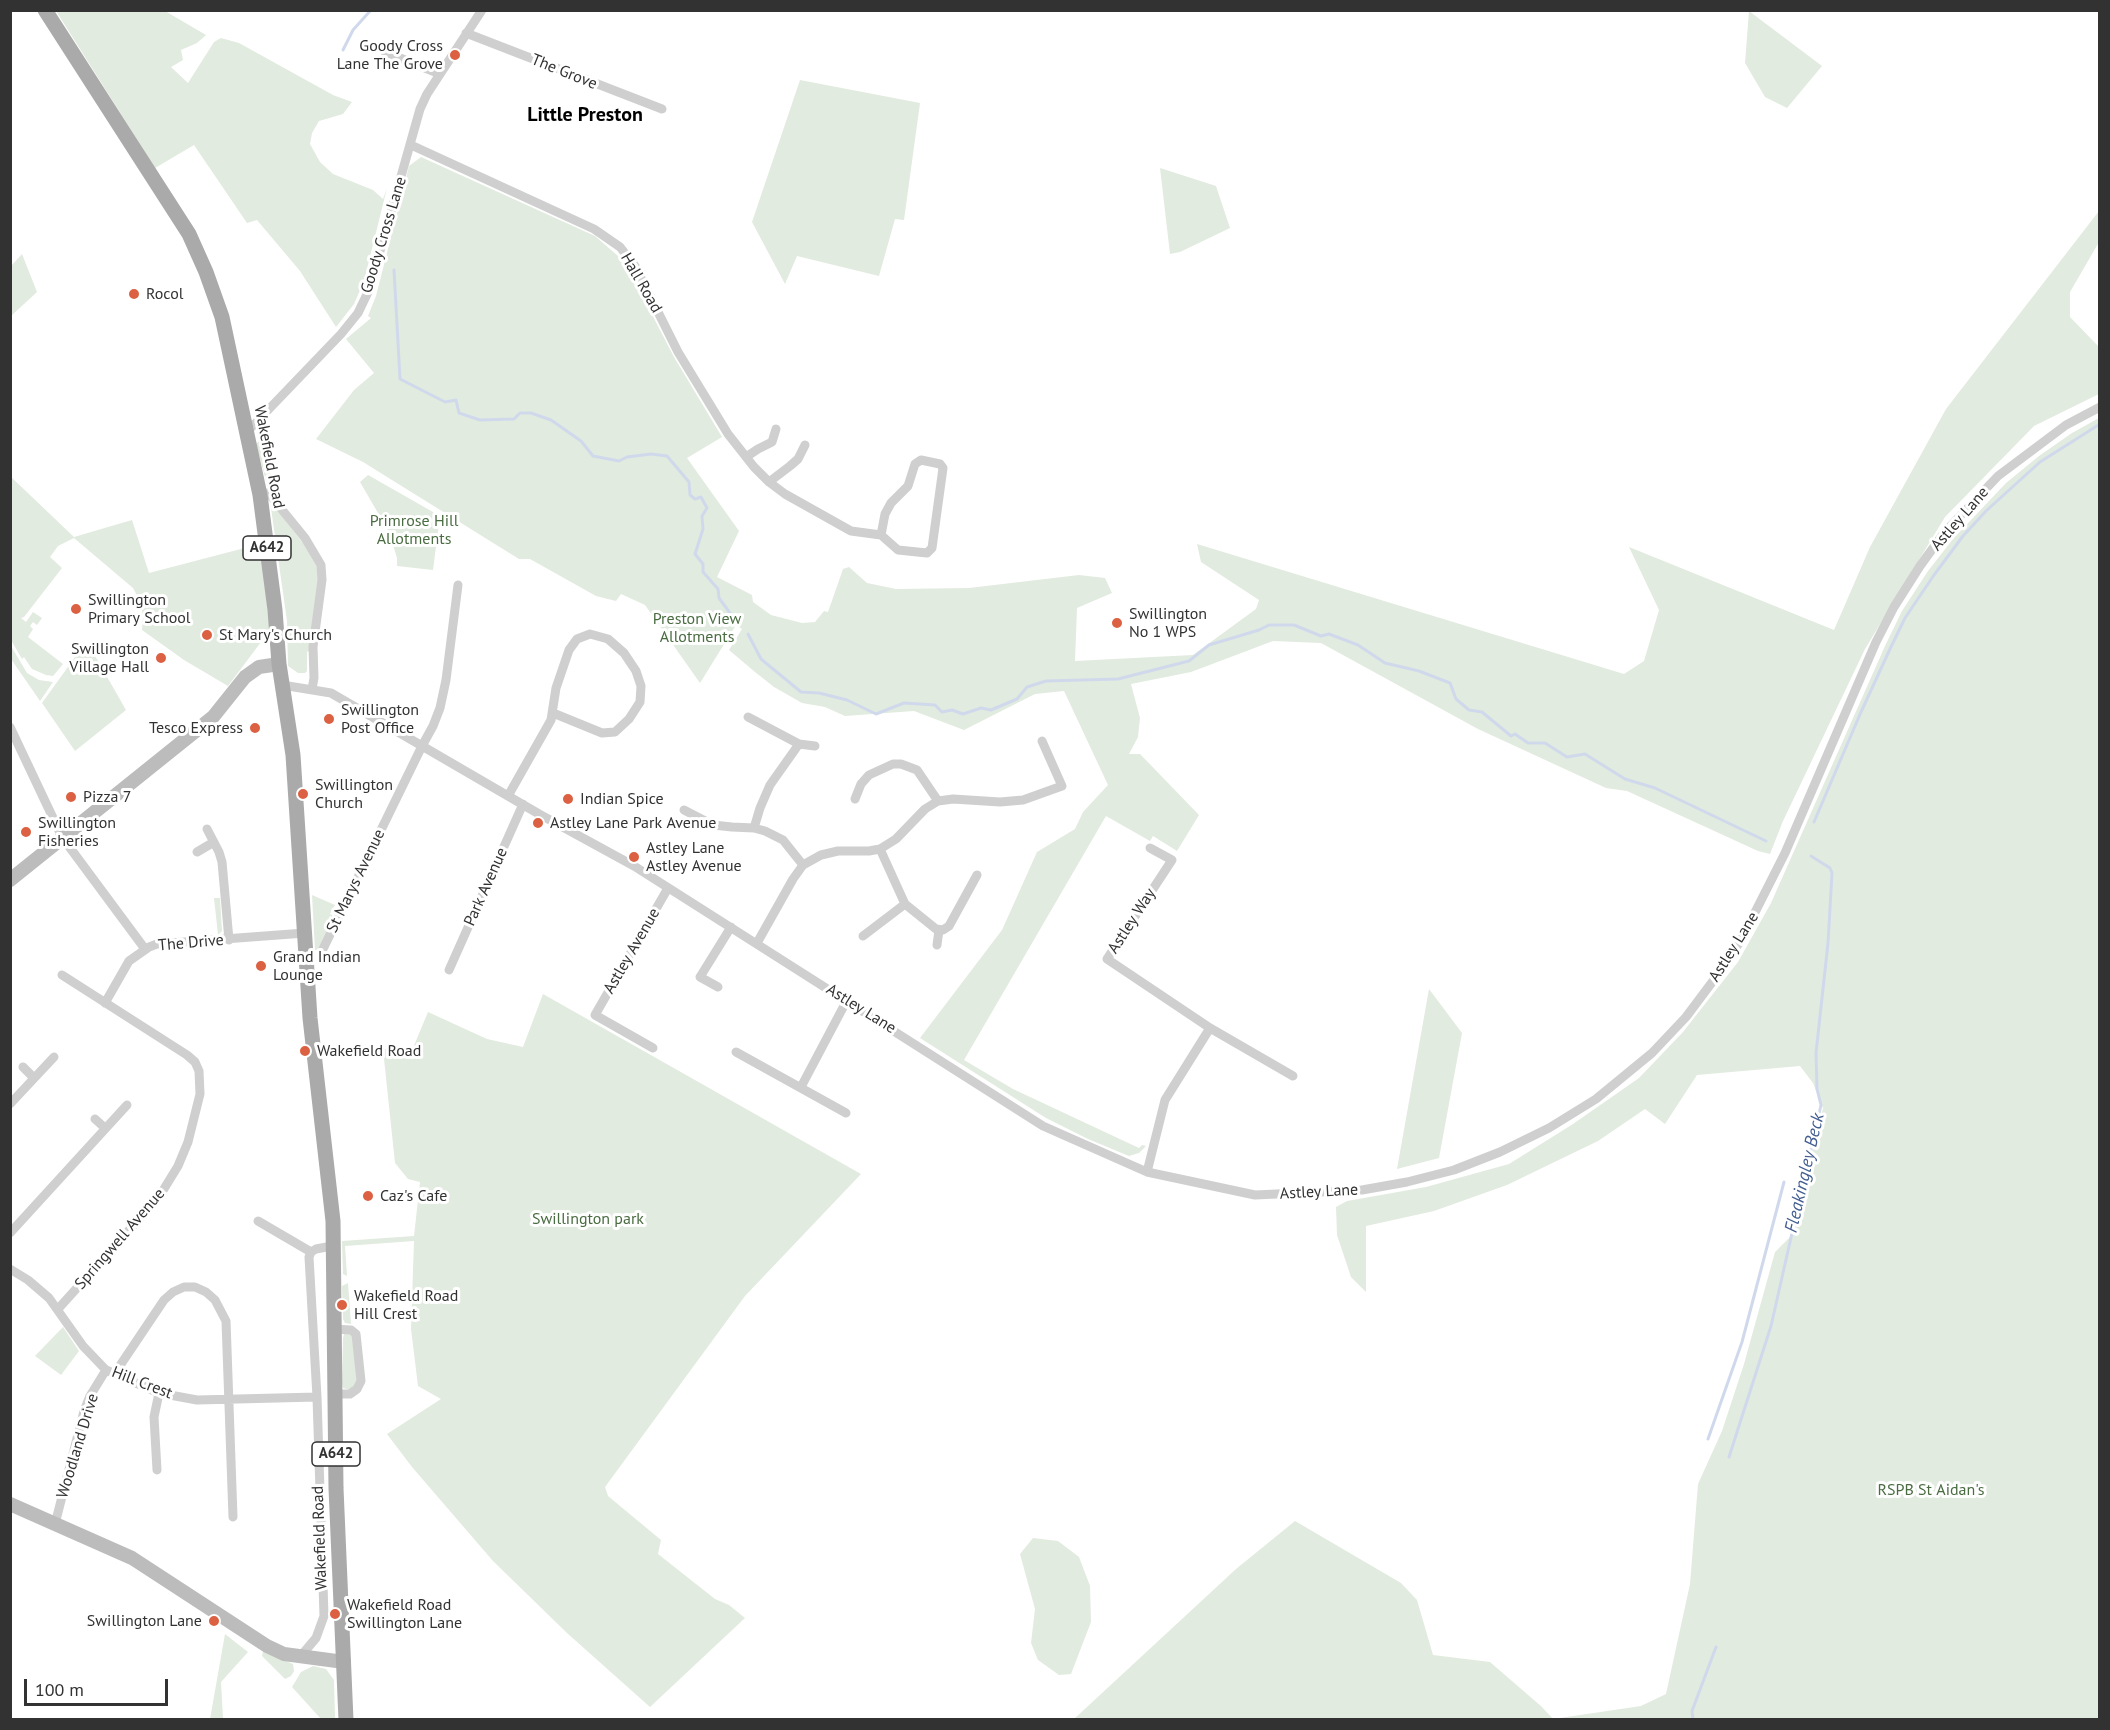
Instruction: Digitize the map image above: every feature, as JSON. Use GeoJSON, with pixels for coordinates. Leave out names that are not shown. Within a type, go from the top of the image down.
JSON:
{"type":"FeatureCollection","features":[{"type":"Feature","properties":{"kind":"main road","name":"Wakefield Road"},"geometry":{"type":"LineString","coordinates":[[45,10],[189,234],[206,272],[222,316],[260,495],[275,610],[279,663],[293,755],[305,933],[311,965],[310,1018],[333,1221],[334,1394],[346,1719]]}},
{"type":"Feature","properties":{"kind":"street","name":"Goody Cross Lane"},"geometry":{"type":"LineString","coordinates":[[246,433],[341,334],[358,313],[369,290],[420,109],[482,10]]}},
{"type":"Feature","properties":{"kind":"street","name":"The Grove"},"geometry":{"type":"LineString","coordinates":[[466,33],[662,110]]}},
{"type":"Feature","properties":{"kind":"street"},"geometry":{"type":"LineString","coordinates":[[385,52],[440,74]]}},
{"type":"Feature","properties":{"kind":"street","name":"Hall Road"},"geometry":{"type":"LineString","coordinates":[[411,145],[594,229],[620,247],[635,266],[678,352],[699,388],[728,434],[746,457],[769,482],[785,494],[851,531],[881,535]]}},
{"type":"Feature","properties":{"kind":"street","name":"Astley Lane"},"geometry":{"type":"LineString","coordinates":[[282,685],[331,693],[634,866],[1043,1126],[1147,1172],[1255,1195],[1362,1190],[1454,1170],[1500,1152],[1550,1128],[1596,1100],[1652,1053],[1686,1017],[1741,940],[1785,853],[1876,642],[1894,607],[1920,566],[1944,533],[1998,477],[2066,425],[2100,407]]}},
{"type":"Feature","properties":{"kind":"street"},"geometry":{"type":"LineString","coordinates":[[746,457],[772,442],[776,429]]}},
{"type":"Feature","properties":{"kind":"street"},"geometry":{"type":"LineString","coordinates":[[769,482],[798,459],[804,445]]}},
{"type":"Feature","properties":{"kind":"street"},"geometry":{"type":"LineString","coordinates":[[921,460],[940,464],[943,468],[931,551],[925,554],[898,550],[881,535],[885,514],[891,503],[908,486],[915,464],[921,460]]}},
{"type":"Feature","properties":{"kind":"street"},"geometry":{"type":"LineString","coordinates":[[260,495],[267,493],[270,495],[304,538],[321,565],[322,580],[313,647],[312,689]]}},
{"type":"Feature","properties":{"kind":"street","name":"St Marys Avenue"},"geometry":{"type":"LineString","coordinates":[[322,951],[440,708],[446,680],[458,585]]}},
{"type":"Feature","properties":{"kind":"street"},"geometry":{"type":"LineString","coordinates":[[508,796],[553,713],[556,688],[569,650],[583,636],[596,634],[608,639],[624,652],[639,678],[641,694],[640,702],[629,719],[615,732],[602,734],[553,713]]}},
{"type":"Feature","properties":{"kind":"street"},"geometry":{"type":"LineString","coordinates":[[10,880],[213,717],[245,677],[260,667],[279,663]]}},
{"type":"Feature","properties":{"kind":"street"},"geometry":{"type":"LineString","coordinates":[[748,717],[799,744],[815,746]]}},
{"type":"Feature","properties":{"kind":"street","name":"The Drive"},"geometry":{"type":"LineString","coordinates":[[10,727],[62,837],[145,949],[157,945],[305,933]]}},
{"type":"Feature","properties":{"kind":"street"},"geometry":{"type":"LineString","coordinates":[[757,943],[803,865],[821,855],[838,851],[880,849],[896,839],[925,808],[938,801],[953,799],[1000,802],[1023,800],[1063,789],[1042,741]]}},
{"type":"Feature","properties":{"kind":"street"},"geometry":{"type":"LineString","coordinates":[[754,828],[770,785],[799,744]]}},
{"type":"Feature","properties":{"kind":"street"},"geometry":{"type":"LineString","coordinates":[[855,799],[861,784],[869,775],[893,764],[901,764],[917,770],[938,801]]}},
{"type":"Feature","properties":{"kind":"street","name":"Park Avenue"},"geometry":{"type":"LineString","coordinates":[[449,970],[523,804]]}},
{"type":"Feature","properties":{"kind":"street"},"geometry":{"type":"LineString","coordinates":[[684,810],[713,825],[754,828],[783,840],[803,865]]}},
{"type":"Feature","properties":{"kind":"street"},"geometry":{"type":"LineString","coordinates":[[207,829],[222,862],[229,940]]}},
{"type":"Feature","properties":{"kind":"street"},"geometry":{"type":"LineString","coordinates":[[197,852],[214,842]]}},
{"type":"Feature","properties":{"kind":"street","name":"Astley Way"},"geometry":{"type":"LineString","coordinates":[[1150,848],[1172,860],[1107,959],[1210,1028],[1293,1076]]}},
{"type":"Feature","properties":{"kind":"street"},"geometry":{"type":"LineString","coordinates":[[880,849],[905,904],[933,928],[939,930],[949,926],[977,875]]}},
{"type":"Feature","properties":{"kind":"street","name":"Astley Avenue"},"geometry":{"type":"LineString","coordinates":[[653,1048],[595,1015],[668,888]]}},
{"type":"Feature","properties":{"kind":"street"},"geometry":{"type":"LineString","coordinates":[[863,936],[905,904]]}},
{"type":"Feature","properties":{"kind":"street"},"geometry":{"type":"LineString","coordinates":[[718,987],[700,977],[731,927]]}},
{"type":"Feature","properties":{"kind":"street"},"geometry":{"type":"LineString","coordinates":[[938,945],[939,930]]}},
{"type":"Feature","properties":{"kind":"street"},"geometry":{"type":"LineString","coordinates":[[105,1003],[129,962],[145,949]]}},
{"type":"Feature","properties":{"kind":"street","name":"Springwell Avenue"},"geometry":{"type":"LineString","coordinates":[[58,1309],[159,1197],[178,1166],[188,1142],[200,1094],[199,1071],[195,1062],[187,1055],[62,975]]}},
{"type":"Feature","properties":{"kind":"street"},"geometry":{"type":"LineString","coordinates":[[801,1087],[847,1000]]}},
{"type":"Feature","properties":{"kind":"street"},"geometry":{"type":"LineString","coordinates":[[1147,1172],[1165,1100],[1210,1028]]}},
{"type":"Feature","properties":{"kind":"street"},"geometry":{"type":"LineString","coordinates":[[736,1052],[846,1113]]}},
{"type":"Feature","properties":{"kind":"street"},"geometry":{"type":"LineString","coordinates":[[10,1104],[54,1057]]}},
{"type":"Feature","properties":{"kind":"street"},"geometry":{"type":"LineString","coordinates":[[22,1067],[34,1078]]}},
{"type":"Feature","properties":{"kind":"street"},"geometry":{"type":"LineString","coordinates":[[10,1233],[127,1105]]}},
{"type":"Feature","properties":{"kind":"street"},"geometry":{"type":"LineString","coordinates":[[95,1119],[105,1128]]}},
{"type":"Feature","properties":{"kind":"street"},"geometry":{"type":"LineString","coordinates":[[258,1221],[311,1252],[332,1246]]}},
{"type":"Feature","properties":{"kind":"street","name":"Wakefield Road"},"geometry":{"type":"LineString","coordinates":[[300,1657],[316,1638],[324,1616],[317,1397],[309,1257],[311,1252]]}},
{"type":"Feature","properties":{"kind":"street","name":"Hill Crest"},"geometry":{"type":"LineString","coordinates":[[13,1274],[40,1289],[58,1309],[83,1346],[110,1372],[159,1393],[197,1400],[317,1397]]}},
{"type":"Feature","properties":{"kind":"street","name":"Woodland Drive"},"geometry":{"type":"LineString","coordinates":[[55,1524],[84,1411],[90,1396],[164,1300],[173,1292],[184,1287],[195,1287],[206,1292],[215,1300],[226,1321],[228,1399]]}},
{"type":"Feature","properties":{"kind":"street"},"geometry":{"type":"LineString","coordinates":[[333,1329],[351,1330],[356,1334],[361,1381],[357,1389],[350,1394],[334,1394]]}},
{"type":"Feature","properties":{"kind":"street"},"geometry":{"type":"LineString","coordinates":[[157,1470],[154,1417],[159,1393]]}},
{"type":"Feature","properties":{"kind":"street"},"geometry":{"type":"LineString","coordinates":[[228,1399],[233,1517]]}},
{"type":"Feature","properties":{"kind":"street"},"geometry":{"type":"LineString","coordinates":[[10,1504],[132,1558],[267,1646],[284,1654],[344,1662]]}},
{"type":"Feature","properties":{"kind":"green space"},"geometry":{"type":"Polygon","coordinates":[[[56,11],[165,11],[206,35],[197,43],[181,50],[183,60],[171,67],[188,83],[214,42],[221,38],[239,43],[333,95],[352,102],[343,114],[319,121],[312,133],[310,144],[320,162],[333,174],[373,190],[383,199],[387,188],[364,281],[354,304],[336,327],[300,271],[257,220],[247,223],[194,145],[155,168],[56,11]]]}},
{"type":"Feature","properties":{"kind":"green space"},"geometry":{"type":"Polygon","coordinates":[[[1749,11],[1822,66],[1787,108],[1765,97],[1745,63],[1749,11]]]}},
{"type":"Feature","properties":{"kind":"green space"},"geometry":{"type":"Polygon","coordinates":[[[800,80],[920,103],[904,220],[895,219],[879,276],[797,256],[785,284],[752,222],[800,80]]]}},
{"type":"Feature","properties":{"kind":"green space","name":"Preston View Allotments"},"geometry":{"type":"Polygon","coordinates":[[[421,157],[595,236],[618,256],[630,272],[674,357],[722,437],[687,458],[739,531],[717,577],[752,595],[753,602],[771,615],[802,623],[815,622],[824,611],[828,612],[843,569],[849,567],[867,583],[896,589],[969,588],[1079,575],[1105,578],[1112,593],[1077,608],[1075,661],[1193,655],[1256,609],[1259,600],[1201,562],[1197,544],[1624,674],[1644,661],[1659,610],[1629,547],[1834,630],[1870,547],[1946,409],[2099,211],[2099,242],[2070,292],[2070,317],[2099,347],[2099,394],[2034,426],[1945,517],[1865,649],[1783,821],[1770,854],[1758,851],[1627,791],[1606,788],[1478,729],[1321,643],[1273,641],[1191,672],[1131,684],[1140,718],[1138,737],[1129,754],[1140,754],[1199,815],[1177,851],[1153,836],[1150,841],[1106,816],[964,1060],[1013,1089],[1139,1148],[1142,1145],[1146,1146],[1139,1153],[1129,1156],[1046,1118],[920,1038],[1002,930],[1037,852],[1075,829],[1083,812],[1108,785],[1064,691],[1035,694],[964,730],[914,711],[845,716],[825,707],[802,703],[774,687],[755,672],[729,650],[742,629],[736,625],[700,683],[645,605],[621,594],[616,601],[596,596],[530,559],[519,559],[363,462],[316,439],[354,390],[374,373],[346,339],[371,318],[368,316],[376,296],[409,166],[421,157]]]}},
{"type":"Feature","properties":{"kind":"green space"},"geometry":{"type":"Polygon","coordinates":[[[1160,168],[1216,186],[1230,228],[1180,252],[1170,254],[1160,168]]]}},
{"type":"Feature","properties":{"kind":"green space"},"geometry":{"type":"Polygon","coordinates":[[[22,254],[37,292],[11,316],[11,266],[22,254]]]}},
{"type":"Feature","properties":{"kind":"green space","name":"RSPB St Aidan's"},"geometry":{"type":"Polygon","coordinates":[[[2099,418],[2099,1719],[1553,1719],[1641,1706],[1666,1694],[1690,1584],[1698,1484],[1722,1431],[1744,1364],[1775,1252],[1790,1237],[1823,1108],[1813,1083],[1800,1066],[1697,1075],[1665,1124],[1645,1109],[1598,1141],[1507,1185],[1434,1211],[1366,1226],[1366,1292],[1351,1277],[1337,1235],[1336,1207],[1347,1201],[1426,1187],[1509,1164],[1573,1124],[1639,1078],[1683,1032],[1738,962],[1771,903],[1902,611],[1928,571],[1953,539],[2006,483],[2039,456],[2099,418]]]}},
{"type":"Feature","properties":{"kind":"green space"},"geometry":{"type":"Polygon","coordinates":[[[263,442],[262,446],[271,476],[266,481],[256,444],[263,442]]]}},
{"type":"Feature","properties":{"kind":"green space","name":"Primrose Hill Allotments"},"geometry":{"type":"Polygon","coordinates":[[[368,475],[440,516],[433,570],[397,566],[397,558],[389,532],[360,482],[368,475]]]}},
{"type":"Feature","properties":{"kind":"green space"},"geometry":{"type":"Polygon","coordinates":[[[10,476],[74,537],[132,520],[149,573],[260,544],[270,630],[228,686],[184,660],[142,630],[143,617],[140,601],[133,588],[74,538],[58,546],[50,557],[62,568],[21,618],[26,622],[33,612],[42,618],[37,625],[33,622],[30,626],[33,629],[28,637],[63,664],[53,676],[32,669],[24,657],[22,659],[11,640],[10,476]]]}},
{"type":"Feature","properties":{"kind":"green space"},"geometry":{"type":"Polygon","coordinates":[[[270,501],[303,543],[317,567],[319,580],[305,673],[298,673],[288,666],[287,621],[270,501]]]}},
{"type":"Feature","properties":{"kind":"green space"},"geometry":{"type":"Polygon","coordinates":[[[11,646],[27,673],[39,680],[53,682],[40,701],[11,659],[11,646]]]}},
{"type":"Feature","properties":{"kind":"green space"},"geometry":{"type":"Polygon","coordinates":[[[83,646],[94,654],[126,710],[75,751],[42,703],[83,646]]]}},
{"type":"Feature","properties":{"kind":"green space"},"geometry":{"type":"Polygon","coordinates":[[[312,895],[335,905],[330,914],[334,916],[318,950],[315,950],[312,895]]]}},
{"type":"Feature","properties":{"kind":"green space"},"geometry":{"type":"Polygon","coordinates":[[[214,898],[220,898],[222,931],[218,935],[214,898]]]}},
{"type":"Feature","properties":{"kind":"green space"},"geometry":{"type":"Polygon","coordinates":[[[1429,989],[1462,1033],[1439,1158],[1397,1169],[1429,989]]]}},
{"type":"Feature","properties":{"kind":"green space","name":"Swillington park"},"geometry":{"type":"Polygon","coordinates":[[[543,994],[861,1174],[745,1296],[605,1487],[608,1496],[661,1540],[658,1554],[715,1599],[729,1605],[745,1618],[650,1707],[567,1633],[493,1561],[412,1467],[387,1434],[441,1399],[418,1386],[411,1329],[414,1241],[345,1246],[347,1276],[343,1274],[342,1241],[414,1236],[420,1182],[408,1179],[395,1163],[383,1049],[413,1048],[428,1012],[487,1039],[523,1047],[543,994]]]}},
{"type":"Feature","properties":{"kind":"green space"},"geometry":{"type":"Polygon","coordinates":[[[348,1283],[351,1324],[345,1323],[343,1319],[342,1286],[348,1283]]]}},
{"type":"Feature","properties":{"kind":"green space"},"geometry":{"type":"Polygon","coordinates":[[[63,1327],[79,1351],[61,1375],[35,1356],[63,1327]]]}},
{"type":"Feature","properties":{"kind":"green space"},"geometry":{"type":"Polygon","coordinates":[[[348,1333],[353,1337],[357,1383],[350,1390],[343,1388],[342,1384],[343,1338],[344,1334],[348,1333]]]}},
{"type":"Feature","properties":{"kind":"green space"},"geometry":{"type":"Polygon","coordinates":[[[1295,1521],[1401,1583],[1417,1600],[1433,1655],[1490,1662],[1553,1719],[1074,1719],[1236,1569],[1295,1521]]]}},
{"type":"Feature","properties":{"kind":"green space"},"geometry":{"type":"Polygon","coordinates":[[[1033,1538],[1058,1541],[1079,1557],[1090,1586],[1091,1622],[1071,1674],[1059,1675],[1038,1660],[1031,1643],[1035,1609],[1020,1554],[1033,1538]]]}},
{"type":"Feature","properties":{"kind":"green space"},"geometry":{"type":"Polygon","coordinates":[[[225,1634],[248,1652],[221,1682],[223,1719],[210,1719],[225,1634]]]}},
{"type":"Feature","properties":{"kind":"green space"},"geometry":{"type":"Polygon","coordinates":[[[263,1651],[293,1664],[294,1671],[291,1676],[285,1679],[262,1656],[263,1651]]]}},
{"type":"Feature","properties":{"kind":"green space"},"geometry":{"type":"Polygon","coordinates":[[[313,1666],[326,1669],[334,1680],[335,1719],[321,1719],[292,1687],[301,1672],[313,1666]]]}},
{"type":"Feature","properties":{"kind":"waterway"},"geometry":{"type":"LineString","coordinates":[[343,50],[353,30],[371,10]]}},
{"type":"Feature","properties":{"kind":"waterway"},"geometry":{"type":"LineString","coordinates":[[394,270],[400,379],[445,402],[456,400],[459,413],[480,420],[514,419],[520,413],[531,413],[551,420],[581,441],[593,456],[619,461],[627,457],[651,454],[667,456],[689,482],[690,495],[695,499],[701,497],[707,508],[702,516],[703,529],[695,554],[703,564],[703,572],[718,589],[719,598],[735,620]]}},
{"type":"Feature","properties":{"kind":"waterway"},"geometry":{"type":"LineString","coordinates":[[1814,822],[1861,712],[1905,618],[1934,575],[1963,536],[1986,511],[2040,462],[2100,424]]}},
{"type":"Feature","properties":{"kind":"waterway"},"geometry":{"type":"LineString","coordinates":[[748,634],[761,659],[801,692],[819,693],[847,700],[876,714],[904,703],[935,705],[942,712],[952,710],[963,714],[981,708],[991,710],[1017,699],[1027,687],[1046,681],[1118,679],[1189,661],[1209,645],[1269,625],[1294,625],[1321,636],[1329,634],[1358,645],[1385,663],[1419,671],[1450,683],[1456,699],[1469,710],[1482,712],[1511,736],[1515,734],[1528,743],[1545,743],[1567,757],[1585,754],[1625,779],[1655,788],[1766,841]]}},
{"type":"Feature","properties":{"kind":"waterway","name":"Fleakingley Beck"},"geometry":{"type":"LineString","coordinates":[[1729,1457],[1771,1326],[1821,1105],[1817,1089],[1816,1053],[1828,943],[1832,873],[1830,868],[1811,856]]}},
{"type":"Feature","properties":{"kind":"waterway"},"geometry":{"type":"LineString","coordinates":[[1708,1439],[1742,1342],[1784,1182]]}},
{"type":"Feature","properties":{"kind":"waterway","name":"Fleakingley Beck"},"geometry":{"type":"LineString","coordinates":[[1693,1720],[1692,1711],[1716,1647]]}},
{"type":"Feature","properties":{"kind":"place","name":"Goody Cross Lane The Grove"},"geometry":{"type":"Point","coordinates":[455,55]}},
{"type":"Feature","properties":{"kind":"place","name":"Rocol"},"geometry":{"type":"Point","coordinates":[134,294]}},
{"type":"Feature","properties":{"kind":"place","name":"Swillington Primary School"},"geometry":{"type":"Point","coordinates":[76,609]}},
{"type":"Feature","properties":{"kind":"place","name":"Swillington No 1 WPS"},"geometry":{"type":"Point","coordinates":[1117,623]}},
{"type":"Feature","properties":{"kind":"place","name":"St Mary's Church"},"geometry":{"type":"Point","coordinates":[207,635]}},
{"type":"Feature","properties":{"kind":"place","name":"Swillington Village Hall"},"geometry":{"type":"Point","coordinates":[161,658]}},
{"type":"Feature","properties":{"kind":"place","name":"Swillington Post Office"},"geometry":{"type":"Point","coordinates":[329,719]}},
{"type":"Feature","properties":{"kind":"place","name":"Tesco Express"},"geometry":{"type":"Point","coordinates":[255,728]}},
{"type":"Feature","properties":{"kind":"place","name":"Swillington Church"},"geometry":{"type":"Point","coordinates":[303,794]}},
{"type":"Feature","properties":{"kind":"place","name":"Pizza 7"},"geometry":{"type":"Point","coordinates":[71,797]}},
{"type":"Feature","properties":{"kind":"place","name":"Indian Spice"},"geometry":{"type":"Point","coordinates":[568,799]}},
{"type":"Feature","properties":{"kind":"place","name":"Astley Lane Park Avenue"},"geometry":{"type":"Point","coordinates":[538,823]}},
{"type":"Feature","properties":{"kind":"place","name":"Swillington Fisheries"},"geometry":{"type":"Point","coordinates":[26,832]}},
{"type":"Feature","properties":{"kind":"place","name":"Astley Lane Astley Avenue"},"geometry":{"type":"Point","coordinates":[634,857]}},
{"type":"Feature","properties":{"kind":"place","name":"Grand Indian Lounge"},"geometry":{"type":"Point","coordinates":[261,966]}},
{"type":"Feature","properties":{"kind":"place","name":"Wakefield Road"},"geometry":{"type":"Point","coordinates":[305,1051]}},
{"type":"Feature","properties":{"kind":"place","name":"Caz's Cafe"},"geometry":{"type":"Point","coordinates":[368,1196]}},
{"type":"Feature","properties":{"kind":"place","name":"Wakefield Road Hill Crest"},"geometry":{"type":"Point","coordinates":[342,1305]}},
{"type":"Feature","properties":{"kind":"place","name":"Wakefield Road Swillington Lane"},"geometry":{"type":"Point","coordinates":[335,1614]}},
{"type":"Feature","properties":{"kind":"place","name":"Swillington Lane"},"geometry":{"type":"Point","coordinates":[214,1621]}},
{"type":"Feature","properties":{"kind":"district","name":"Little Preston"},"geometry":{"type":"Point","coordinates":[585,115]}}]}
